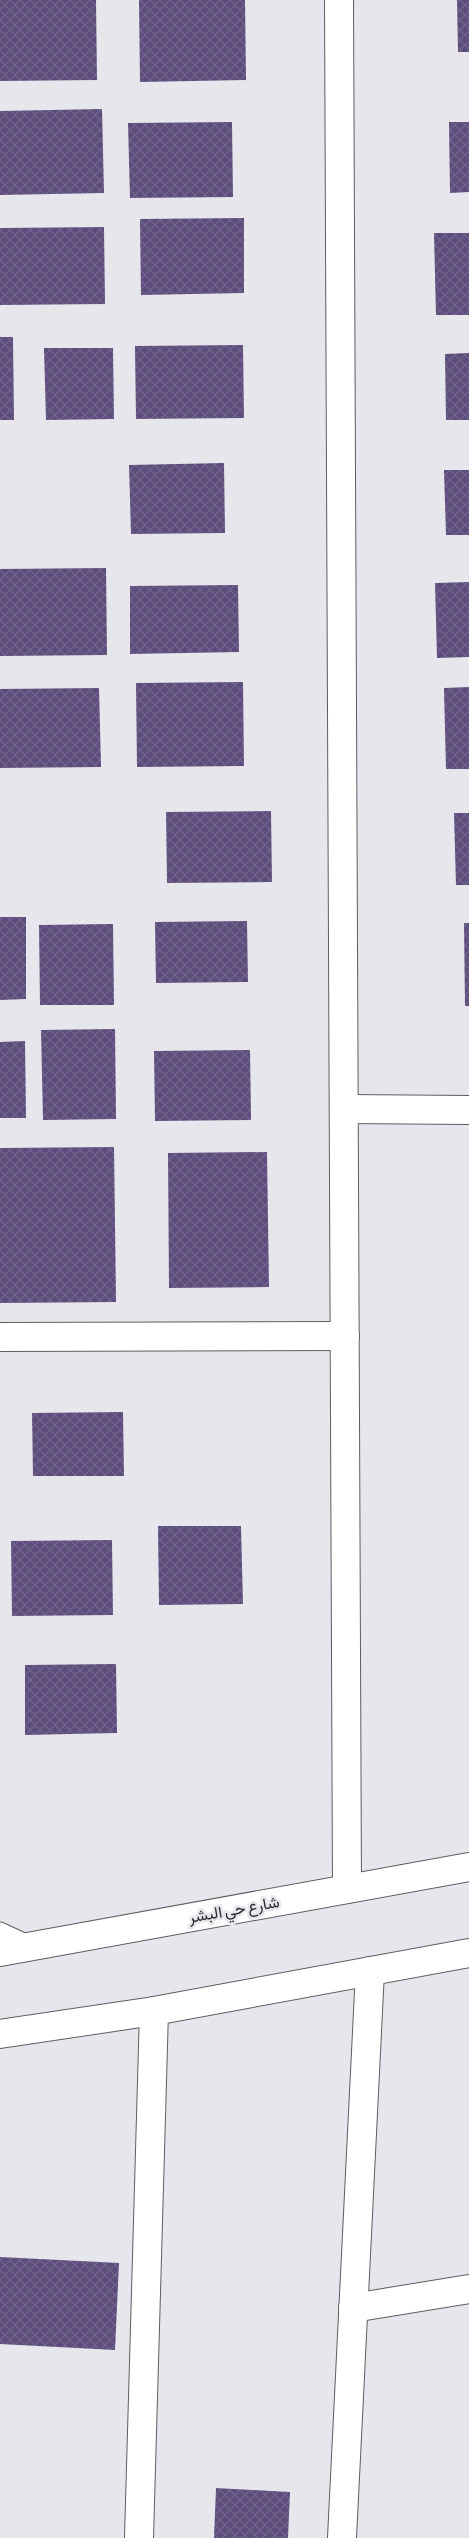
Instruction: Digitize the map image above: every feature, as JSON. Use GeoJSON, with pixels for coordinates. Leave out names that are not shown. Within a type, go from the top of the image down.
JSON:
{"type":"FeatureCollection","features":[{"type":"Feature","properties":{"kind":"street"},"geometry":{"type":"LineString","coordinates":[[339,0],[347,1889]]}},
{"type":"Feature","properties":{"kind":"street"},"geometry":{"type":"LineString","coordinates":[[344,1109],[469,1110]]}},
{"type":"Feature","properties":{"kind":"street"},"geometry":{"type":"LineString","coordinates":[[0,1337],[345,1336]]}},
{"type":"Feature","properties":{"kind":"street","name":"شارع حي البشر"},"geometry":{"type":"LineString","coordinates":[[0,1952],[469,1867]]}},
{"type":"Feature","properties":{"kind":"street"},"geometry":{"type":"LineString","coordinates":[[0,2034],[154,2011],[469,1953]]}},
{"type":"Feature","properties":{"kind":"street"},"geometry":{"type":"LineString","coordinates":[[342,2538],[370,1971]]}},
{"type":"Feature","properties":{"kind":"street"},"geometry":{"type":"LineString","coordinates":[[139,2538],[154,2011]]}},
{"type":"Feature","properties":{"kind":"street"},"geometry":{"type":"LineString","coordinates":[[353,2308],[469,2289]]}},
{"type":"Feature","properties":{"kind":"lane"},"geometry":{"type":"LineString","coordinates":[[0,1932],[30,1946]]}},
{"type":"Feature","properties":{"kind":"building"},"geometry":{"type":"Polygon","coordinates":[[[0,0],[96,0],[97,80],[0,81],[0,0]]]}},
{"type":"Feature","properties":{"kind":"building"},"geometry":{"type":"Polygon","coordinates":[[[139,0],[245,0],[246,80],[140,82],[139,0]]]}},
{"type":"Feature","properties":{"kind":"building"},"geometry":{"type":"Polygon","coordinates":[[[457,0],[469,0],[469,52],[458,52],[457,0]]]}},
{"type":"Feature","properties":{"kind":"building"},"geometry":{"type":"Polygon","coordinates":[[[102,109],[104,193],[0,195],[0,111],[102,109]]]}},
{"type":"Feature","properties":{"kind":"building"},"geometry":{"type":"Polygon","coordinates":[[[232,122],[233,197],[130,198],[128,123],[232,122]]]}},
{"type":"Feature","properties":{"kind":"building"},"geometry":{"type":"Polygon","coordinates":[[[449,122],[469,122],[469,192],[450,193],[449,122]]]}},
{"type":"Feature","properties":{"kind":"building"},"geometry":{"type":"Polygon","coordinates":[[[244,218],[244,293],[141,295],[140,219],[244,218]]]}},
{"type":"Feature","properties":{"kind":"building"},"geometry":{"type":"Polygon","coordinates":[[[104,227],[105,304],[0,305],[0,228],[104,227]]]}},
{"type":"Feature","properties":{"kind":"building"},"geometry":{"type":"Polygon","coordinates":[[[434,233],[469,233],[469,315],[436,315],[434,233]]]}},
{"type":"Feature","properties":{"kind":"building"},"geometry":{"type":"Polygon","coordinates":[[[0,337],[13,337],[14,420],[0,420],[0,337]]]}},
{"type":"Feature","properties":{"kind":"building"},"geometry":{"type":"Polygon","coordinates":[[[243,345],[244,418],[136,419],[135,346],[243,345]]]}},
{"type":"Feature","properties":{"kind":"building"},"geometry":{"type":"Polygon","coordinates":[[[44,348],[113,348],[114,419],[46,420],[44,348]]]}},
{"type":"Feature","properties":{"kind":"building"},"geometry":{"type":"Polygon","coordinates":[[[469,353],[469,420],[446,420],[445,354],[469,353]]]}},
{"type":"Feature","properties":{"kind":"building"},"geometry":{"type":"Polygon","coordinates":[[[224,463],[225,533],[131,534],[129,465],[224,463]]]}},
{"type":"Feature","properties":{"kind":"building"},"geometry":{"type":"Polygon","coordinates":[[[444,470],[469,470],[469,535],[446,535],[444,470]]]}},
{"type":"Feature","properties":{"kind":"building"},"geometry":{"type":"Polygon","coordinates":[[[106,568],[107,655],[0,656],[0,569],[106,568]]]}},
{"type":"Feature","properties":{"kind":"building"},"geometry":{"type":"Polygon","coordinates":[[[469,582],[469,657],[437,658],[435,583],[469,582]]]}},
{"type":"Feature","properties":{"kind":"building"},"geometry":{"type":"Polygon","coordinates":[[[238,585],[239,652],[130,654],[130,586],[238,585]]]}},
{"type":"Feature","properties":{"kind":"building"},"geometry":{"type":"Polygon","coordinates":[[[243,682],[244,766],[137,767],[136,683],[243,682]]]}},
{"type":"Feature","properties":{"kind":"building"},"geometry":{"type":"Polygon","coordinates":[[[469,687],[469,769],[446,769],[444,688],[469,687]]]}},
{"type":"Feature","properties":{"kind":"building"},"geometry":{"type":"Polygon","coordinates":[[[99,688],[101,767],[0,768],[0,689],[99,688]]]}},
{"type":"Feature","properties":{"kind":"building"},"geometry":{"type":"Polygon","coordinates":[[[271,811],[272,882],[167,883],[166,812],[271,811]]]}},
{"type":"Feature","properties":{"kind":"building"},"geometry":{"type":"Polygon","coordinates":[[[454,813],[469,813],[469,885],[456,885],[454,813]]]}},
{"type":"Feature","properties":{"kind":"building"},"geometry":{"type":"Polygon","coordinates":[[[0,917],[26,917],[26,999],[0,1000],[0,917]]]}},
{"type":"Feature","properties":{"kind":"building"},"geometry":{"type":"Polygon","coordinates":[[[247,921],[248,982],[156,983],[155,922],[247,921]]]}},
{"type":"Feature","properties":{"kind":"building"},"geometry":{"type":"Polygon","coordinates":[[[464,923],[469,923],[469,1006],[465,1006],[464,923]]]}},
{"type":"Feature","properties":{"kind":"building"},"geometry":{"type":"Polygon","coordinates":[[[113,924],[114,1005],[40,1005],[39,925],[113,924]]]}},
{"type":"Feature","properties":{"kind":"building"},"geometry":{"type":"Polygon","coordinates":[[[115,1029],[116,1119],[43,1120],[41,1030],[115,1029]]]}},
{"type":"Feature","properties":{"kind":"building"},"geometry":{"type":"Polygon","coordinates":[[[25,1041],[26,1118],[0,1118],[0,1042],[25,1041]]]}},
{"type":"Feature","properties":{"kind":"building"},"geometry":{"type":"Polygon","coordinates":[[[250,1050],[251,1120],[155,1121],[154,1051],[250,1050]]]}},
{"type":"Feature","properties":{"kind":"building"},"geometry":{"type":"Polygon","coordinates":[[[114,1147],[116,1302],[0,1303],[0,1148],[114,1147]]]}},
{"type":"Feature","properties":{"kind":"building"},"geometry":{"type":"Polygon","coordinates":[[[267,1152],[269,1287],[169,1288],[168,1153],[267,1152]]]}},
{"type":"Feature","properties":{"kind":"building"},"geometry":{"type":"Polygon","coordinates":[[[123,1412],[124,1476],[33,1476],[32,1413],[123,1412]]]}},
{"type":"Feature","properties":{"kind":"building"},"geometry":{"type":"Polygon","coordinates":[[[158,1526],[241,1526],[243,1604],[159,1605],[158,1526]]]}},
{"type":"Feature","properties":{"kind":"building"},"geometry":{"type":"Polygon","coordinates":[[[112,1540],[113,1615],[12,1616],[11,1541],[112,1540]]]}},
{"type":"Feature","properties":{"kind":"building"},"geometry":{"type":"Polygon","coordinates":[[[116,1664],[117,1733],[25,1735],[25,1665],[116,1664]]]}},
{"type":"Feature","properties":{"kind":"building"},"geometry":{"type":"Polygon","coordinates":[[[0,2257],[119,2263],[115,2350],[0,2344],[0,2257]]]}},
{"type":"Feature","properties":{"kind":"building"},"geometry":{"type":"Polygon","coordinates":[[[216,2488],[290,2492],[288,2538],[214,2538],[216,2488]]]}}]}
